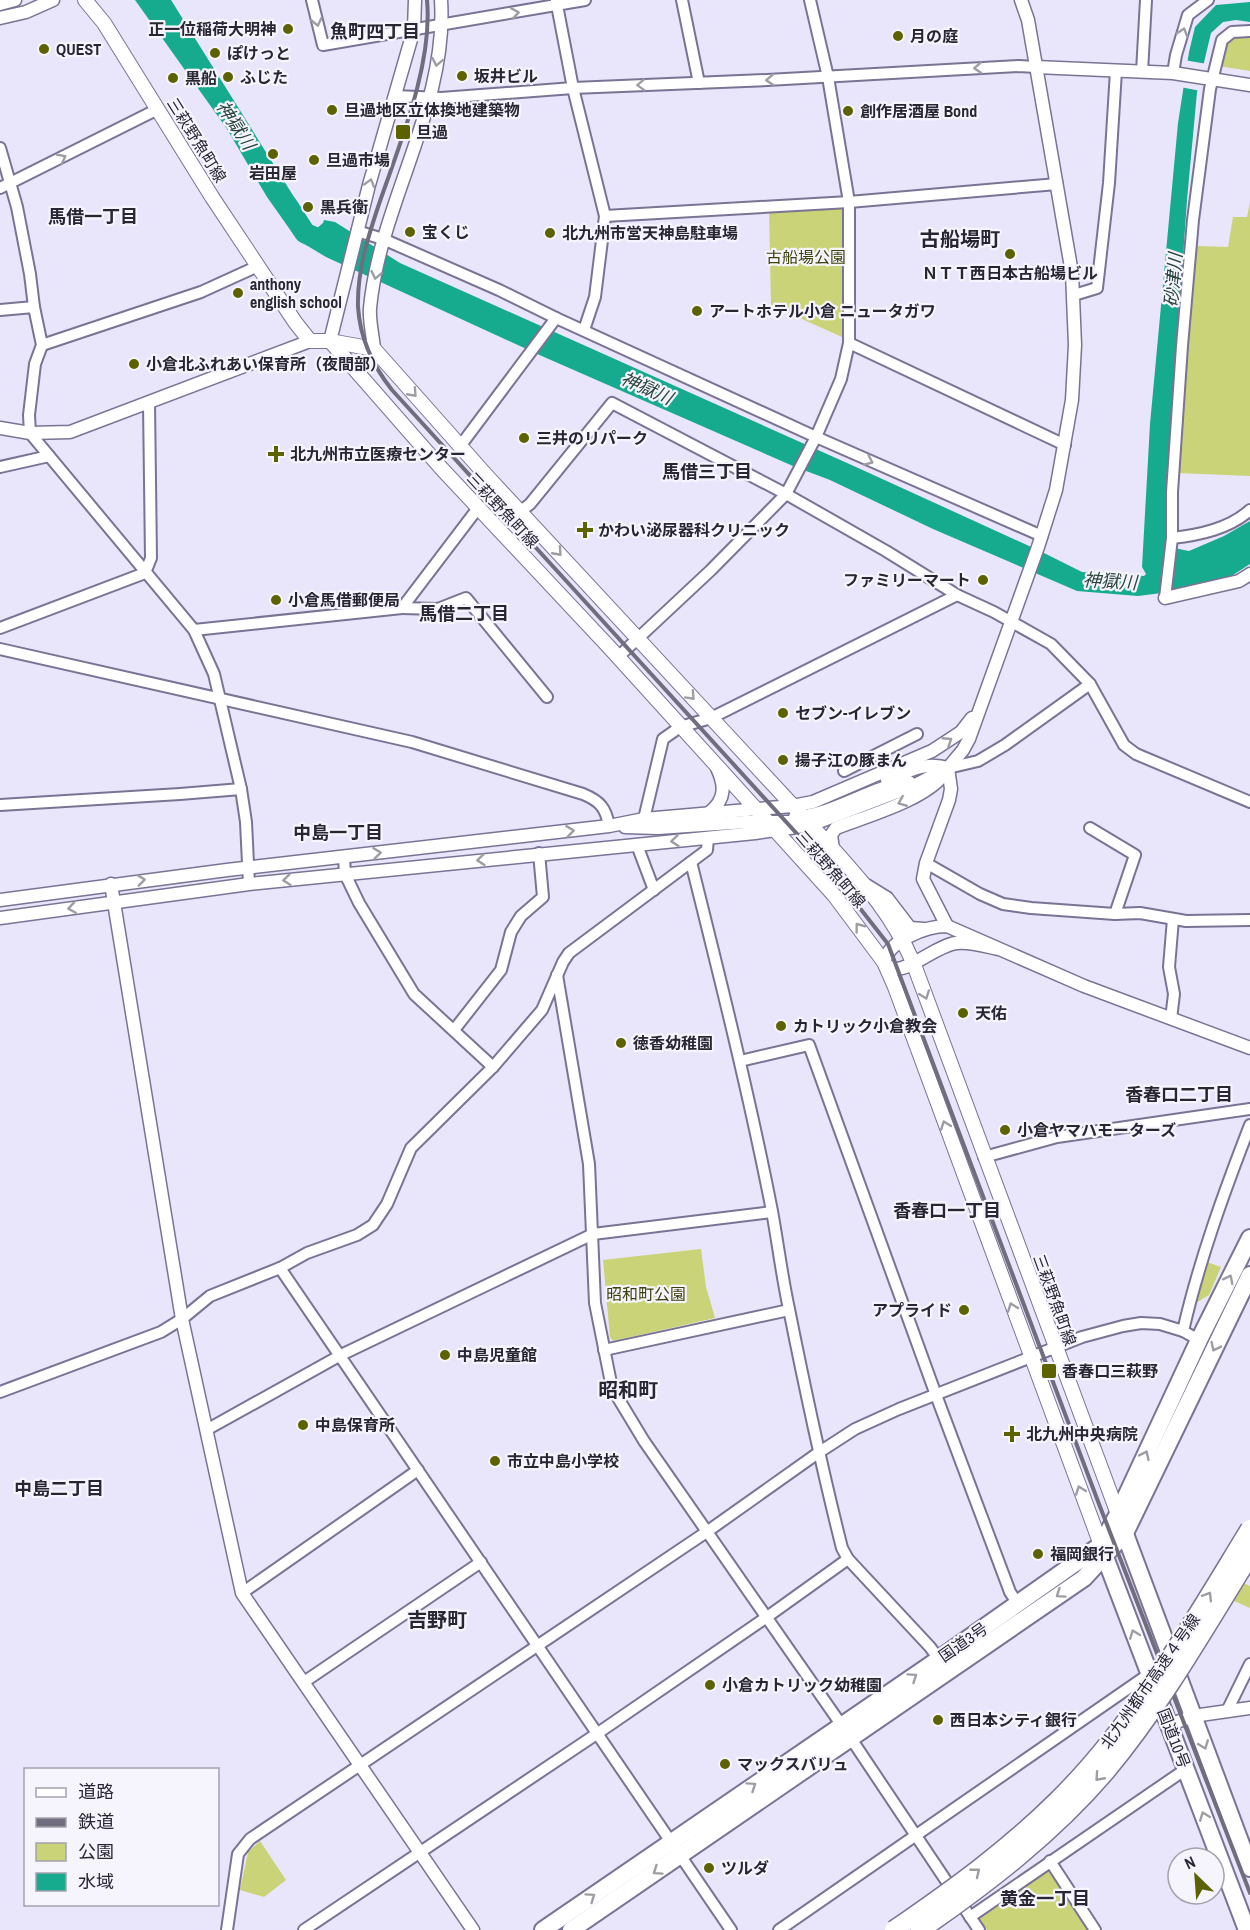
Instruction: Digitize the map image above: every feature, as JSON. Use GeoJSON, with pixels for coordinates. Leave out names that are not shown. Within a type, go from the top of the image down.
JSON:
{"type":"FeatureCollection","features":[{"type":"Feature","properties":{"kind":"highway","name":"国道3号"},"geometry":{"type":"LineString","coordinates":[[543,1930],[676,1849],[943,1666],[1084,1578],[1103,1551],[1199,1340],[1250,1238]]}},
{"type":"Feature","properties":{"kind":"highway","name":"国道3号"},"geometry":{"type":"LineString","coordinates":[[943,1666],[1018,1604],[1103,1551],[1125,1533],[1250,1275]]}},
{"type":"Feature","properties":{"kind":"highway","name":"国道10号"},"geometry":{"type":"LineString","coordinates":[[1118,1514],[1250,1868]]}},
{"type":"Feature","properties":{"kind":"highway","name":"北九州都市高速４号線"},"geometry":{"type":"LineString","coordinates":[[894,1930],[963,1883],[1010,1845],[1059,1800],[1133,1712],[1250,1529]]}},
{"type":"Feature","properties":{"kind":"highway","name":"国道10号"},"geometry":{"type":"LineString","coordinates":[[1103,1551],[1247,1930]]}},
{"type":"Feature","properties":{"kind":"highway","name":"北九州都市高速４号線"},"geometry":{"type":"LineString","coordinates":[[920,1930],[973,1893],[1046,1832],[1106,1770],[1141,1724],[1199,1638],[1250,1555]]}},
{"type":"Feature","properties":{"kind":"highway","name":"国道3号"},"geometry":{"type":"LineString","coordinates":[[571,1930],[676,1849]]}},
{"type":"Feature","properties":{"kind":"main road","name":"三萩野魚町線"},"geometry":{"type":"LineString","coordinates":[[85,0],[104,23],[258,266],[309,341]]}},
{"type":"Feature","properties":{"kind":"main road"},"geometry":{"type":"LineString","coordinates":[[309,341],[330,341],[374,349]]}},
{"type":"Feature","properties":{"kind":"main road","name":"三萩野魚町線"},"geometry":{"type":"LineString","coordinates":[[330,341],[478,508],[618,657],[834,895],[884,962],[1103,1551]]}},
{"type":"Feature","properties":{"kind":"main road","name":"三萩野魚町線"},"geometry":{"type":"LineString","coordinates":[[374,349],[883,906],[913,962],[1118,1514]]}},
{"type":"Feature","properties":{"kind":"street"},"geometry":{"type":"LineString","coordinates":[[0,4],[15,0]]}},
{"type":"Feature","properties":{"kind":"street"},"geometry":{"type":"LineString","coordinates":[[0,18],[26,12],[53,0]]}},
{"type":"Feature","properties":{"kind":"street"},"geometry":{"type":"LineString","coordinates":[[312,0],[323,45],[556,3],[585,0]]}},
{"type":"Feature","properties":{"kind":"street"},"geometry":{"type":"LineString","coordinates":[[330,341],[357,231],[414,29],[416,0]]}},
{"type":"Feature","properties":{"kind":"street"},"geometry":{"type":"LineString","coordinates":[[374,349],[370,310],[383,239],[429,99],[440,47],[441,0]]}},
{"type":"Feature","properties":{"kind":"street"},"geometry":{"type":"LineString","coordinates":[[682,0],[699,83]]}},
{"type":"Feature","properties":{"kind":"street"},"geometry":{"type":"LineString","coordinates":[[618,657],[786,494],[816,437],[841,380],[849,343],[849,202],[828,77],[810,0]]}},
{"type":"Feature","properties":{"kind":"street"},"geometry":{"type":"LineString","coordinates":[[1021,0],[1028,20]]}},
{"type":"Feature","properties":{"kind":"street"},"geometry":{"type":"LineString","coordinates":[[833,849],[831,836],[836,828],[935,785],[966,744],[1040,542],[1056,490],[1072,400],[1075,345],[1074,295],[1028,20],[1027,0]]}},
{"type":"Feature","properties":{"kind":"street"},"geometry":{"type":"LineString","coordinates":[[1143,72],[1146,0]]}},
{"type":"Feature","properties":{"kind":"street"},"geometry":{"type":"LineString","coordinates":[[1175,73],[1176,55],[1188,15],[1208,0]]}},
{"type":"Feature","properties":{"kind":"street"},"geometry":{"type":"LineString","coordinates":[[556,3],[573,88],[605,216],[596,297],[584,330]]}},
{"type":"Feature","properties":{"kind":"street"},"geometry":{"type":"LineString","coordinates":[[1250,31],[1232,32],[1222,40],[1209,78],[1182,346],[1172,492],[1172,538],[1165,598],[1239,581],[1250,574]]}},
{"type":"Feature","properties":{"kind":"street"},"geometry":{"type":"LineString","coordinates":[[395,96],[429,99],[573,88],[1018,66],[1175,73],[1250,85]]}},
{"type":"Feature","properties":{"kind":"street"},"geometry":{"type":"LineString","coordinates":[[1074,295],[1097,288],[1109,183],[1116,71]]}},
{"type":"Feature","properties":{"kind":"street"},"geometry":{"type":"LineString","coordinates":[[5,187],[158,109]]}},
{"type":"Feature","properties":{"kind":"street"},"geometry":{"type":"LineString","coordinates":[[0,148],[5,187],[17,207],[42,345],[35,364],[28,415],[30,433],[194,630],[214,674],[241,789],[246,822],[249,884]]}},
{"type":"Feature","properties":{"kind":"street"},"geometry":{"type":"LineString","coordinates":[[605,216],[849,202],[1057,184]]}},
{"type":"Feature","properties":{"kind":"street"},"geometry":{"type":"LineString","coordinates":[[357,231],[383,239],[499,290],[1040,542]]}},
{"type":"Feature","properties":{"kind":"street"},"geometry":{"type":"LineString","coordinates":[[42,345],[201,292],[258,266]]}},
{"type":"Feature","properties":{"kind":"street"},"geometry":{"type":"LineString","coordinates":[[0,310],[34,307]]}},
{"type":"Feature","properties":{"kind":"street"},"geometry":{"type":"LineString","coordinates":[[461,445],[556,318]]}},
{"type":"Feature","properties":{"kind":"street"},"geometry":{"type":"LineString","coordinates":[[0,428],[30,433],[70,432],[309,341]]}},
{"type":"Feature","properties":{"kind":"street"},"geometry":{"type":"LineString","coordinates":[[849,343],[1065,445]]}},
{"type":"Feature","properties":{"kind":"street"},"geometry":{"type":"LineString","coordinates":[[0,628],[145,573],[151,558],[149,403]]}},
{"type":"Feature","properties":{"kind":"street"},"geometry":{"type":"LineString","coordinates":[[521,511],[530,504],[612,403],[786,494],[957,595],[1011,621],[1051,644],[1090,684],[1124,745],[1136,754],[1250,802]]}},
{"type":"Feature","properties":{"kind":"street"},"geometry":{"type":"LineString","coordinates":[[0,466],[49,456]]}},
{"type":"Feature","properties":{"kind":"street"},"geometry":{"type":"LineString","coordinates":[[402,608],[478,508]]}},
{"type":"Feature","properties":{"kind":"street"},"geometry":{"type":"LineString","coordinates":[[1172,538],[1197,535],[1222,526],[1250,510]]}},
{"type":"Feature","properties":{"kind":"street"},"geometry":{"type":"LineString","coordinates":[[644,819],[663,739],[680,727],[711,718],[957,595]]}},
{"type":"Feature","properties":{"kind":"street"},"geometry":{"type":"LineString","coordinates":[[194,630],[402,608],[438,609],[466,598],[547,697]]}},
{"type":"Feature","properties":{"kind":"street"},"geometry":{"type":"LineString","coordinates":[[0,649],[412,742],[593,798],[604,807],[609,826]]}},
{"type":"Feature","properties":{"kind":"street"},"geometry":{"type":"LineString","coordinates":[[0,918],[249,884],[539,853],[708,838],[807,821],[822,812],[888,786],[928,779],[948,768],[972,764],[1005,746],[1090,684]]}},
{"type":"Feature","properties":{"kind":"street"},"geometry":{"type":"LineString","coordinates":[[823,798],[939,747],[961,732],[977,712]]}},
{"type":"Feature","properties":{"kind":"street"},"geometry":{"type":"LineString","coordinates":[[844,771],[917,734]]}},
{"type":"Feature","properties":{"kind":"street"},"geometry":{"type":"LineString","coordinates":[[0,900],[247,867],[609,826],[644,819],[792,806],[823,798],[854,794],[923,765],[948,768]]}},
{"type":"Feature","properties":{"kind":"street"},"geometry":{"type":"LineString","coordinates":[[710,812],[721,800],[724,789],[716,766]]}},
{"type":"Feature","properties":{"kind":"street"},"geometry":{"type":"LineString","coordinates":[[856,766],[863,782]]}},
{"type":"Feature","properties":{"kind":"street"},"geometry":{"type":"LineString","coordinates":[[947,926],[923,879],[926,863],[949,800],[951,789],[948,768]]}},
{"type":"Feature","properties":{"kind":"street"},"geometry":{"type":"LineString","coordinates":[[0,805],[241,789]]}},
{"type":"Feature","properties":{"kind":"street"},"geometry":{"type":"LineString","coordinates":[[756,809],[776,817],[807,821]]}},
{"type":"Feature","properties":{"kind":"street"},"geometry":{"type":"LineString","coordinates":[[609,826],[658,828],[770,826]]}},
{"type":"Feature","properties":{"kind":"street"},"geometry":{"type":"LineString","coordinates":[[1090,828],[1135,855],[1115,914]]}},
{"type":"Feature","properties":{"kind":"street"},"geometry":{"type":"LineString","coordinates":[[0,1392],[161,1332],[182,1319],[210,1296],[280,1268],[307,1252],[357,1235],[373,1225],[387,1204],[411,1148],[493,1067],[542,1010],[569,953],[707,850],[708,838]]}},
{"type":"Feature","properties":{"kind":"street"},"geometry":{"type":"LineString","coordinates":[[636,845],[654,890]]}},
{"type":"Feature","properties":{"kind":"street"},"geometry":{"type":"LineString","coordinates":[[454,1030],[501,970],[511,932],[521,916],[543,897],[539,853]]}},
{"type":"Feature","properties":{"kind":"street"},"geometry":{"type":"LineString","coordinates":[[344,857],[345,874],[359,903],[414,994],[493,1067]]}},
{"type":"Feature","properties":{"kind":"street"},"geometry":{"type":"LineString","coordinates":[[691,862],[740,1060],[772,1212],[789,1310],[816,1430],[818,1453],[842,1548],[848,1559],[930,1647],[943,1666]]}},
{"type":"Feature","properties":{"kind":"street"},"geometry":{"type":"LineString","coordinates":[[926,863],[980,894],[1003,904],[1115,914],[1140,913],[1186,921],[1250,920]]}},
{"type":"Feature","properties":{"kind":"street"},"geometry":{"type":"LineString","coordinates":[[111,884],[182,1319],[208,1429],[242,1593],[473,1930]]}},
{"type":"Feature","properties":{"kind":"street"},"geometry":{"type":"LineString","coordinates":[[866,885],[887,898],[910,928],[947,926],[1084,986],[1250,1048]]}},
{"type":"Feature","properties":{"kind":"street"},"geometry":{"type":"LineString","coordinates":[[1171,1019],[1174,994],[1169,967],[1173,919]]}},
{"type":"Feature","properties":{"kind":"street"},"geometry":{"type":"LineString","coordinates":[[926,928],[903,940],[888,952],[884,962],[895,969],[957,943],[998,949]]}},
{"type":"Feature","properties":{"kind":"street"},"geometry":{"type":"LineString","coordinates":[[557,975],[589,1164],[595,1303],[612,1388],[644,1441],[767,1617],[979,1930]]}},
{"type":"Feature","properties":{"kind":"street"},"geometry":{"type":"LineString","coordinates":[[740,1060],[809,1045],[936,1395],[1011,1592],[1018,1604]]}},
{"type":"Feature","properties":{"kind":"street"},"geometry":{"type":"LineString","coordinates":[[984,1157],[1057,1137],[1250,1109]]}},
{"type":"Feature","properties":{"kind":"street"},"geometry":{"type":"LineString","coordinates":[[1183,1331],[1188,1307],[1227,1183],[1250,1125]]}},
{"type":"Feature","properties":{"kind":"street"},"geometry":{"type":"LineString","coordinates":[[208,1429],[340,1355],[593,1234],[772,1212]]}},
{"type":"Feature","properties":{"kind":"street"},"geometry":{"type":"LineString","coordinates":[[280,1268],[731,1930]]}},
{"type":"Feature","properties":{"kind":"street"},"geometry":{"type":"LineString","coordinates":[[604,1350],[789,1310]]}},
{"type":"Feature","properties":{"kind":"street"},"geometry":{"type":"LineString","coordinates":[[227,1930],[238,1854],[250,1839],[708,1532],[855,1429],[899,1409],[1082,1337],[1132,1324],[1160,1324],[1183,1331],[1199,1340]]}},
{"type":"Feature","properties":{"kind":"street"},"geometry":{"type":"LineString","coordinates":[[242,1593],[418,1470]]}},
{"type":"Feature","properties":{"kind":"street"},"geometry":{"type":"LineString","coordinates":[[304,1930],[598,1733],[848,1559]]}},
{"type":"Feature","properties":{"kind":"street"},"geometry":{"type":"LineString","coordinates":[[304,1682],[481,1562]]}},
{"type":"Feature","properties":{"kind":"street"},"geometry":{"type":"LineString","coordinates":[[1227,1711],[1250,1664]]}},
{"type":"Feature","properties":{"kind":"street"},"geometry":{"type":"LineString","coordinates":[[779,1930],[1149,1674]]}},
{"type":"Feature","properties":{"kind":"street"},"geometry":{"type":"LineString","coordinates":[[1169,1725],[1192,1716],[1250,1708]]}},
{"type":"Feature","properties":{"kind":"street"},"geometry":{"type":"LineString","coordinates":[[970,1917],[1186,1769]]}},
{"type":"Feature","properties":{"kind":"street"},"geometry":{"type":"LineString","coordinates":[[1050,1861],[1095,1930]]}},
{"type":"Feature","properties":{"kind":"green space"},"geometry":{"type":"Polygon","coordinates":[[[1233,36],[1250,36],[1250,71],[1218,66],[1226,40],[1233,36]]]}},
{"type":"Feature","properties":{"kind":"green space"},"geometry":{"type":"Polygon","coordinates":[[[1250,202],[1250,476],[1177,473],[1197,246],[1228,247],[1233,217],[1247,217],[1250,202]]]}},
{"type":"Feature","properties":{"kind":"green space","name":"古船場公園"},"geometry":{"type":"Polygon","coordinates":[[[840,205],[843,208],[842,337],[771,305],[769,209],[840,205]]]}},
{"type":"Feature","properties":{"kind":"green space","name":"昭和町公園"},"geometry":{"type":"Polygon","coordinates":[[[701,1249],[706,1287],[715,1318],[613,1341],[610,1337],[603,1260],[701,1249]]]}},
{"type":"Feature","properties":{"kind":"green space"},"geometry":{"type":"Polygon","coordinates":[[[1204,1261],[1221,1267],[1209,1295],[1191,1306],[1204,1261]]]}},
{"type":"Feature","properties":{"kind":"green space"},"geometry":{"type":"Polygon","coordinates":[[[1216,1570],[1250,1586],[1250,1608],[1205,1588],[1216,1570]]]}},
{"type":"Feature","properties":{"kind":"green space"},"geometry":{"type":"Polygon","coordinates":[[[260,1841],[286,1880],[264,1897],[240,1890],[248,1852],[260,1841]]]}},
{"type":"Feature","properties":{"kind":"green space"},"geometry":{"type":"Polygon","coordinates":[[[1051,1869],[1088,1930],[987,1930],[979,1918],[1051,1869]]]}},
{"type":"Feature","properties":{"kind":"water"},"geometry":{"type":"Polygon","coordinates":[[[135,0],[171,0],[309,221],[296,238],[267,197],[227,129],[135,0]]]}},
{"type":"Feature","properties":{"kind":"water","name":"砂津川"},"geometry":{"type":"Polygon","coordinates":[[[1250,2],[1250,22],[1236,20],[1223,22],[1211,33],[1197,92],[1166,499],[1169,547],[1189,551],[1224,536],[1250,521],[1250,564],[1233,575],[1201,588],[1138,596],[1077,591],[933,529],[830,480],[544,357],[326,257],[301,242],[324,220],[335,222],[400,263],[856,467],[1082,572],[1144,576],[1146,574],[1142,567],[1150,424],[1178,123],[1189,52],[1195,27],[1216,5],[1250,2]]]}},
{"type":"Feature","properties":{"kind":"pier"},"geometry":{"type":"Polygon","coordinates":[[[1184,60],[1207,64],[1201,91],[1180,87],[1184,60]]]}},
{"type":"Feature","properties":{"kind":"waterway","name":"神獄川"},"geometry":{"type":"LineString","coordinates":[[287,205],[305,233],[334,246]]}},
{"type":"Feature","properties":{"kind":"railway"},"geometry":{"type":"LineString","coordinates":[[427,0],[428,25],[420,77],[361,267],[358,294],[359,318],[369,351],[392,390],[830,870],[888,944],[1099,1504],[1250,1893]]}},
{"type":"Feature","properties":{"kind":"place","name":"正一位稲荷大明神"},"geometry":{"type":"Point","coordinates":[288,29]}},
{"type":"Feature","properties":{"kind":"place","name":"月の庭"},"geometry":{"type":"Point","coordinates":[898,36]}},
{"type":"Feature","properties":{"kind":"place","name":"QUEST"},"geometry":{"type":"Point","coordinates":[44,49]}},
{"type":"Feature","properties":{"kind":"place","name":"ぽけっと"},"geometry":{"type":"Point","coordinates":[215,53]}},
{"type":"Feature","properties":{"kind":"place","name":"坂井ビル"},"geometry":{"type":"Point","coordinates":[462,76]}},
{"type":"Feature","properties":{"kind":"place","name":"ふじた"},"geometry":{"type":"Point","coordinates":[228,77]}},
{"type":"Feature","properties":{"kind":"place","name":"黒船"},"geometry":{"type":"Point","coordinates":[173,78]}},
{"type":"Feature","properties":{"kind":"place","name":"旦過地区立体換地建築物"},"geometry":{"type":"Point","coordinates":[332,110]}},
{"type":"Feature","properties":{"kind":"place","name":"創作居酒屋 Bond"},"geometry":{"type":"Point","coordinates":[848,111]}},
{"type":"Feature","properties":{"kind":"place","name":"旦過"},"geometry":{"type":"Point","coordinates":[403,132]}},
{"type":"Feature","properties":{"kind":"place","name":"岩田屋"},"geometry":{"type":"Point","coordinates":[273,154]}},
{"type":"Feature","properties":{"kind":"place","name":"旦過市場"},"geometry":{"type":"Point","coordinates":[314,160]}},
{"type":"Feature","properties":{"kind":"place","name":"黒兵衛"},"geometry":{"type":"Point","coordinates":[308,207]}},
{"type":"Feature","properties":{"kind":"place","name":"宝くじ"},"geometry":{"type":"Point","coordinates":[410,232]}},
{"type":"Feature","properties":{"kind":"place","name":"北九州市営天神島駐車場"},"geometry":{"type":"Point","coordinates":[550,233]}},
{"type":"Feature","properties":{"kind":"place","name":"ＮＴＴ西日本古船場ビル"},"geometry":{"type":"Point","coordinates":[1010,254]}},
{"type":"Feature","properties":{"kind":"place","name":"anthony english school"},"geometry":{"type":"Point","coordinates":[238,293]}},
{"type":"Feature","properties":{"kind":"place","name":"アートホテル小倉 ニュータガワ"},"geometry":{"type":"Point","coordinates":[697,311]}},
{"type":"Feature","properties":{"kind":"place","name":"小倉北ふれあい保育所（夜間部）"},"geometry":{"type":"Point","coordinates":[134,364]}},
{"type":"Feature","properties":{"kind":"place","name":"三井のリパーク"},"geometry":{"type":"Point","coordinates":[524,438]}},
{"type":"Feature","properties":{"kind":"place","name":"北九州市立医療センター"},"geometry":{"type":"Point","coordinates":[276,454]}},
{"type":"Feature","properties":{"kind":"place","name":"かわい泌尿器科クリニック"},"geometry":{"type":"Point","coordinates":[585,530]}},
{"type":"Feature","properties":{"kind":"place","name":"ファミリーマート"},"geometry":{"type":"Point","coordinates":[983,580]}},
{"type":"Feature","properties":{"kind":"place","name":"小倉馬借郵便局"},"geometry":{"type":"Point","coordinates":[276,600]}},
{"type":"Feature","properties":{"kind":"place","name":"セブン-イレブン"},"geometry":{"type":"Point","coordinates":[783,713]}},
{"type":"Feature","properties":{"kind":"place","name":"揚子江の豚まん"},"geometry":{"type":"Point","coordinates":[783,760]}},
{"type":"Feature","properties":{"kind":"place","name":"天佑"},"geometry":{"type":"Point","coordinates":[963,1013]}},
{"type":"Feature","properties":{"kind":"place","name":"カトリック小倉教会"},"geometry":{"type":"Point","coordinates":[781,1026]}},
{"type":"Feature","properties":{"kind":"place","name":"徳香幼稚園"},"geometry":{"type":"Point","coordinates":[621,1043]}},
{"type":"Feature","properties":{"kind":"place","name":"小倉ヤマハモーターズ"},"geometry":{"type":"Point","coordinates":[1005,1130]}},
{"type":"Feature","properties":{"kind":"place","name":"アプライド"},"geometry":{"type":"Point","coordinates":[964,1310]}},
{"type":"Feature","properties":{"kind":"place","name":"中島児童館"},"geometry":{"type":"Point","coordinates":[445,1355]}},
{"type":"Feature","properties":{"kind":"place","name":"香春口三萩野"},"geometry":{"type":"Point","coordinates":[1049,1371]}},
{"type":"Feature","properties":{"kind":"place","name":"中島保育所"},"geometry":{"type":"Point","coordinates":[303,1425]}},
{"type":"Feature","properties":{"kind":"place","name":"北九州中央病院"},"geometry":{"type":"Point","coordinates":[1012,1434]}},
{"type":"Feature","properties":{"kind":"place","name":"市立中島小学校"},"geometry":{"type":"Point","coordinates":[495,1461]}},
{"type":"Feature","properties":{"kind":"place","name":"福岡銀行"},"geometry":{"type":"Point","coordinates":[1038,1554]}},
{"type":"Feature","properties":{"kind":"place","name":"小倉カトリック幼稚園"},"geometry":{"type":"Point","coordinates":[710,1685]}},
{"type":"Feature","properties":{"kind":"place","name":"西日本シティ銀行"},"geometry":{"type":"Point","coordinates":[938,1720]}},
{"type":"Feature","properties":{"kind":"place","name":"マックスバリュ"},"geometry":{"type":"Point","coordinates":[725,1764]}},
{"type":"Feature","properties":{"kind":"place","name":"ツルダ"},"geometry":{"type":"Point","coordinates":[709,1868]}},
{"type":"Feature","properties":{"kind":"district","name":"魚町四丁目"},"geometry":{"type":"Point","coordinates":[375,31]}},
{"type":"Feature","properties":{"kind":"district","name":"馬借一丁目"},"geometry":{"type":"Point","coordinates":[93,216]}},
{"type":"Feature","properties":{"kind":"district","name":"古船場町"},"geometry":{"type":"Point","coordinates":[960,238]}},
{"type":"Feature","properties":{"kind":"district","name":"馬借三丁目"},"geometry":{"type":"Point","coordinates":[707,471]}},
{"type":"Feature","properties":{"kind":"district","name":"馬借二丁目"},"geometry":{"type":"Point","coordinates":[464,613]}},
{"type":"Feature","properties":{"kind":"district","name":"中島一丁目"},"geometry":{"type":"Point","coordinates":[338,832]}},
{"type":"Feature","properties":{"kind":"district","name":"香春口二丁目"},"geometry":{"type":"Point","coordinates":[1179,1094]}},
{"type":"Feature","properties":{"kind":"district","name":"香春口一丁目"},"geometry":{"type":"Point","coordinates":[947,1210]}},
{"type":"Feature","properties":{"kind":"district","name":"昭和町"},"geometry":{"type":"Point","coordinates":[628,1389]}},
{"type":"Feature","properties":{"kind":"district","name":"中島二丁目"},"geometry":{"type":"Point","coordinates":[59,1488]}},
{"type":"Feature","properties":{"kind":"district","name":"吉野町"},"geometry":{"type":"Point","coordinates":[437,1619]}},
{"type":"Feature","properties":{"kind":"district","name":"黄金一丁目"},"geometry":{"type":"Point","coordinates":[1045,1898]}}]}
